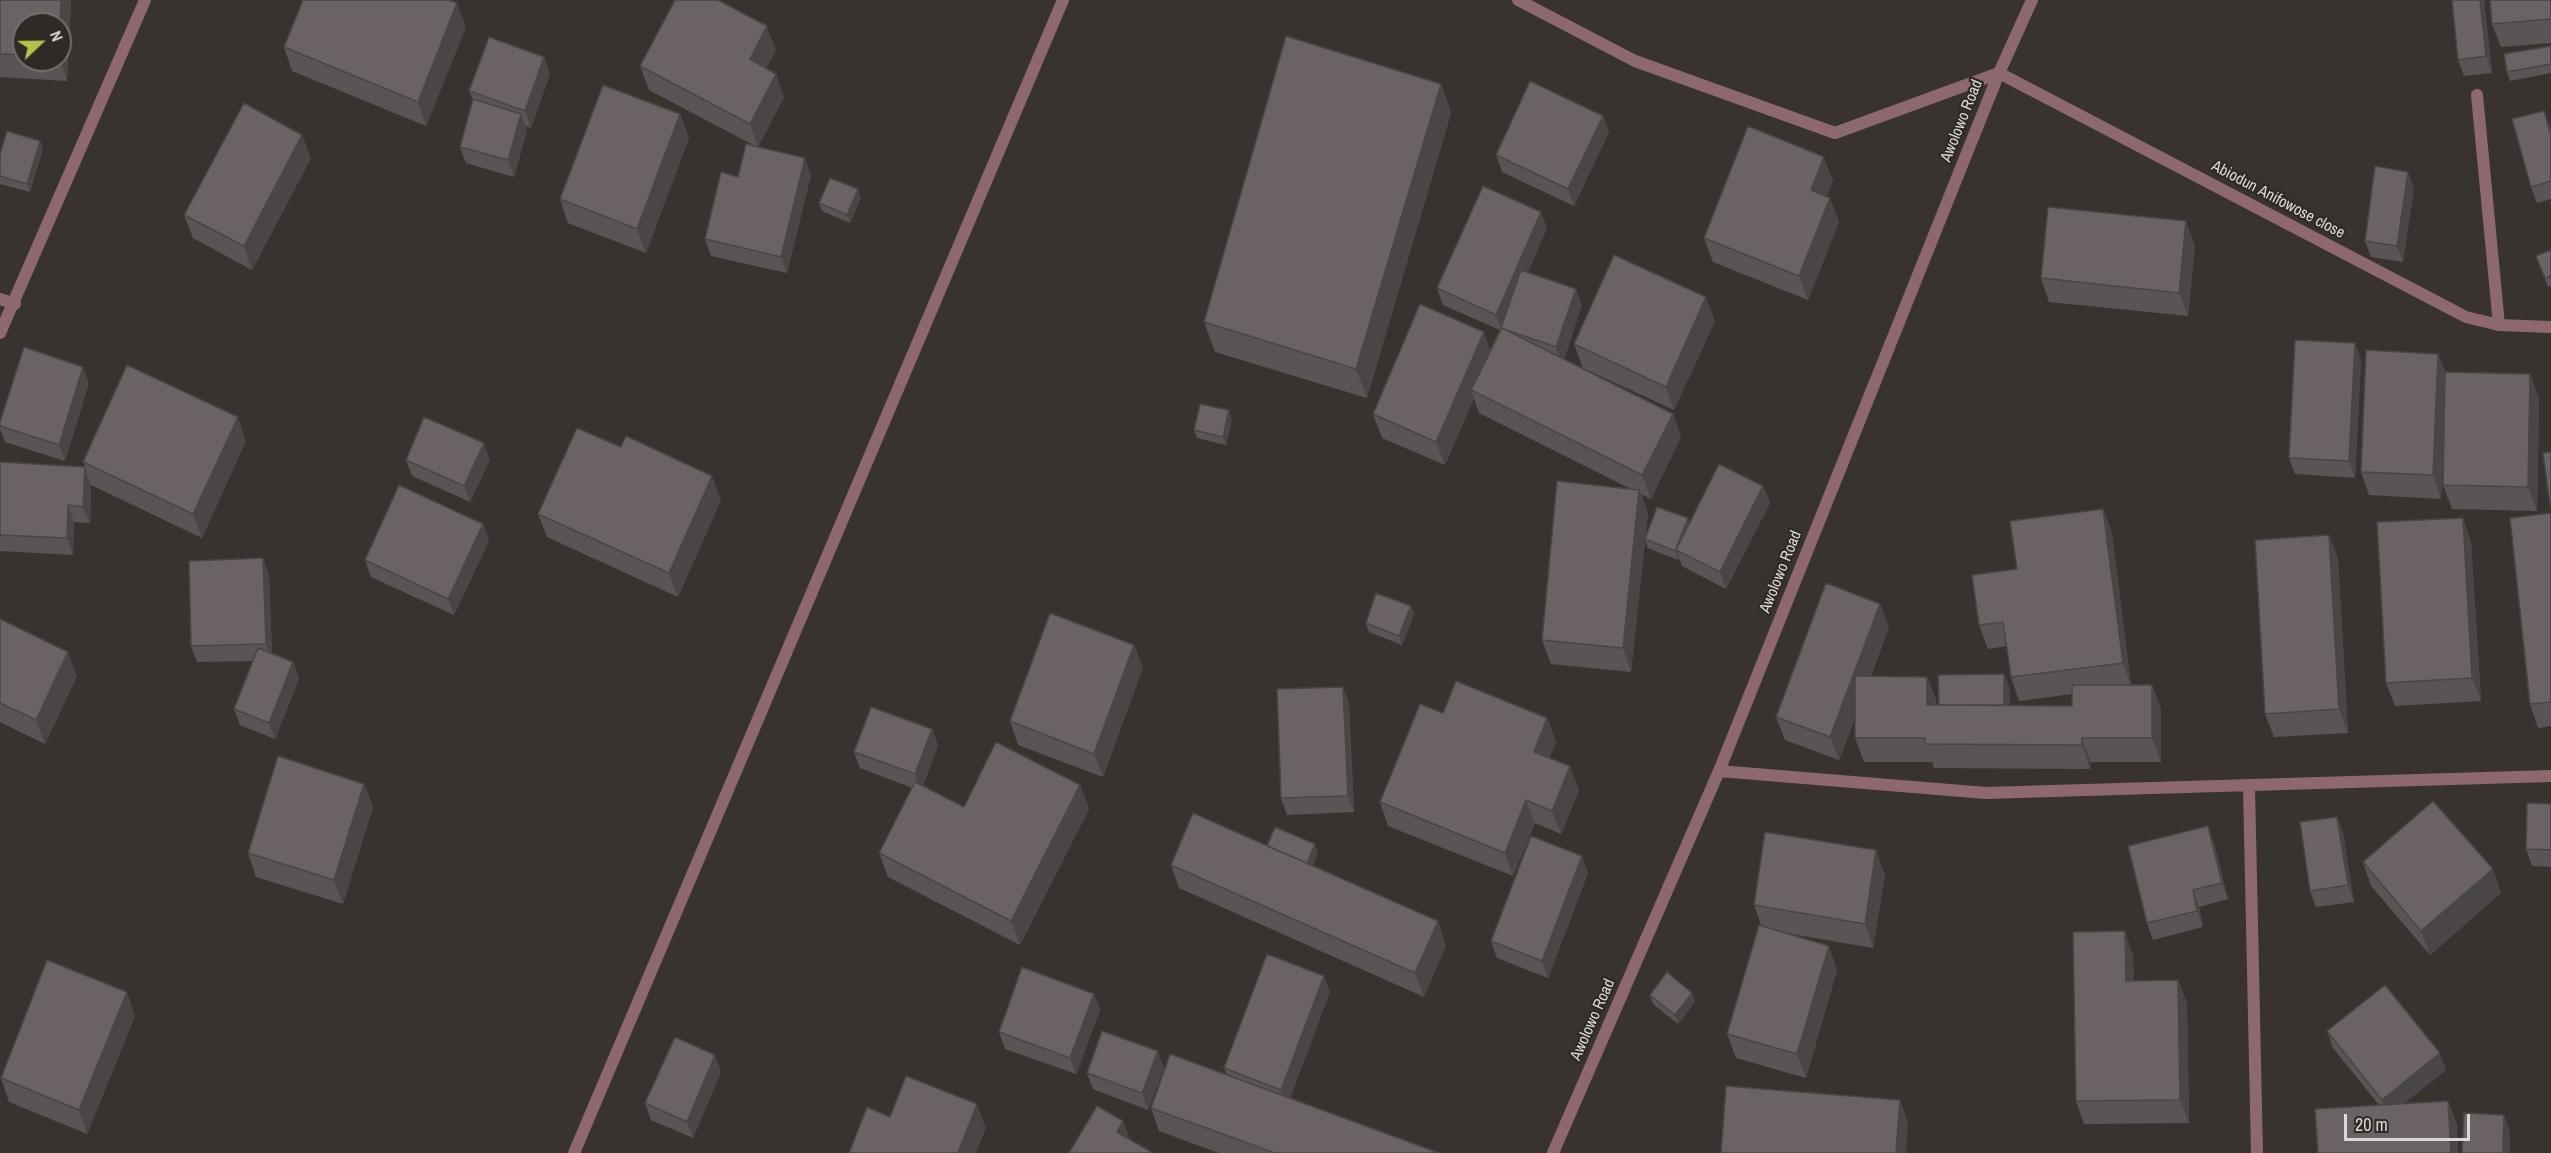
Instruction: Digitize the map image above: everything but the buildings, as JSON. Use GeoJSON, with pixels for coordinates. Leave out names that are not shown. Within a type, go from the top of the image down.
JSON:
{"type":"FeatureCollection","features":[{"type":"Feature","properties":{"kind":"street"},"geometry":{"type":"LineString","coordinates":[[0,333],[15,304],[145,0]]}},
{"type":"Feature","properties":{"kind":"street"},"geometry":{"type":"LineString","coordinates":[[574,1153],[1063,0]]}},
{"type":"Feature","properties":{"kind":"street"},"geometry":{"type":"LineString","coordinates":[[1518,0],[1635,61],[1835,134],[1999,73]]}},
{"type":"Feature","properties":{"kind":"street","name":"Awolowo Road"},"geometry":{"type":"LineString","coordinates":[[1552,1153],[1719,771],[1999,73],[2032,0]]}},
{"type":"Feature","properties":{"kind":"street","name":"Abiodun Anifowose close"},"geometry":{"type":"LineString","coordinates":[[1999,73],[2466,317],[2499,325],[2551,327]]}},
{"type":"Feature","properties":{"kind":"street"},"geometry":{"type":"LineString","coordinates":[[2477,95],[2499,325]]}},
{"type":"Feature","properties":{"kind":"street"},"geometry":{"type":"LineString","coordinates":[[0,299],[15,304]]}},
{"type":"Feature","properties":{"kind":"street"},"geometry":{"type":"LineString","coordinates":[[1719,771],[1986,793],[2249,787],[2551,776]]}},
{"type":"Feature","properties":{"kind":"street"},"geometry":{"type":"LineString","coordinates":[[2249,787],[2257,1153]]}}]}
